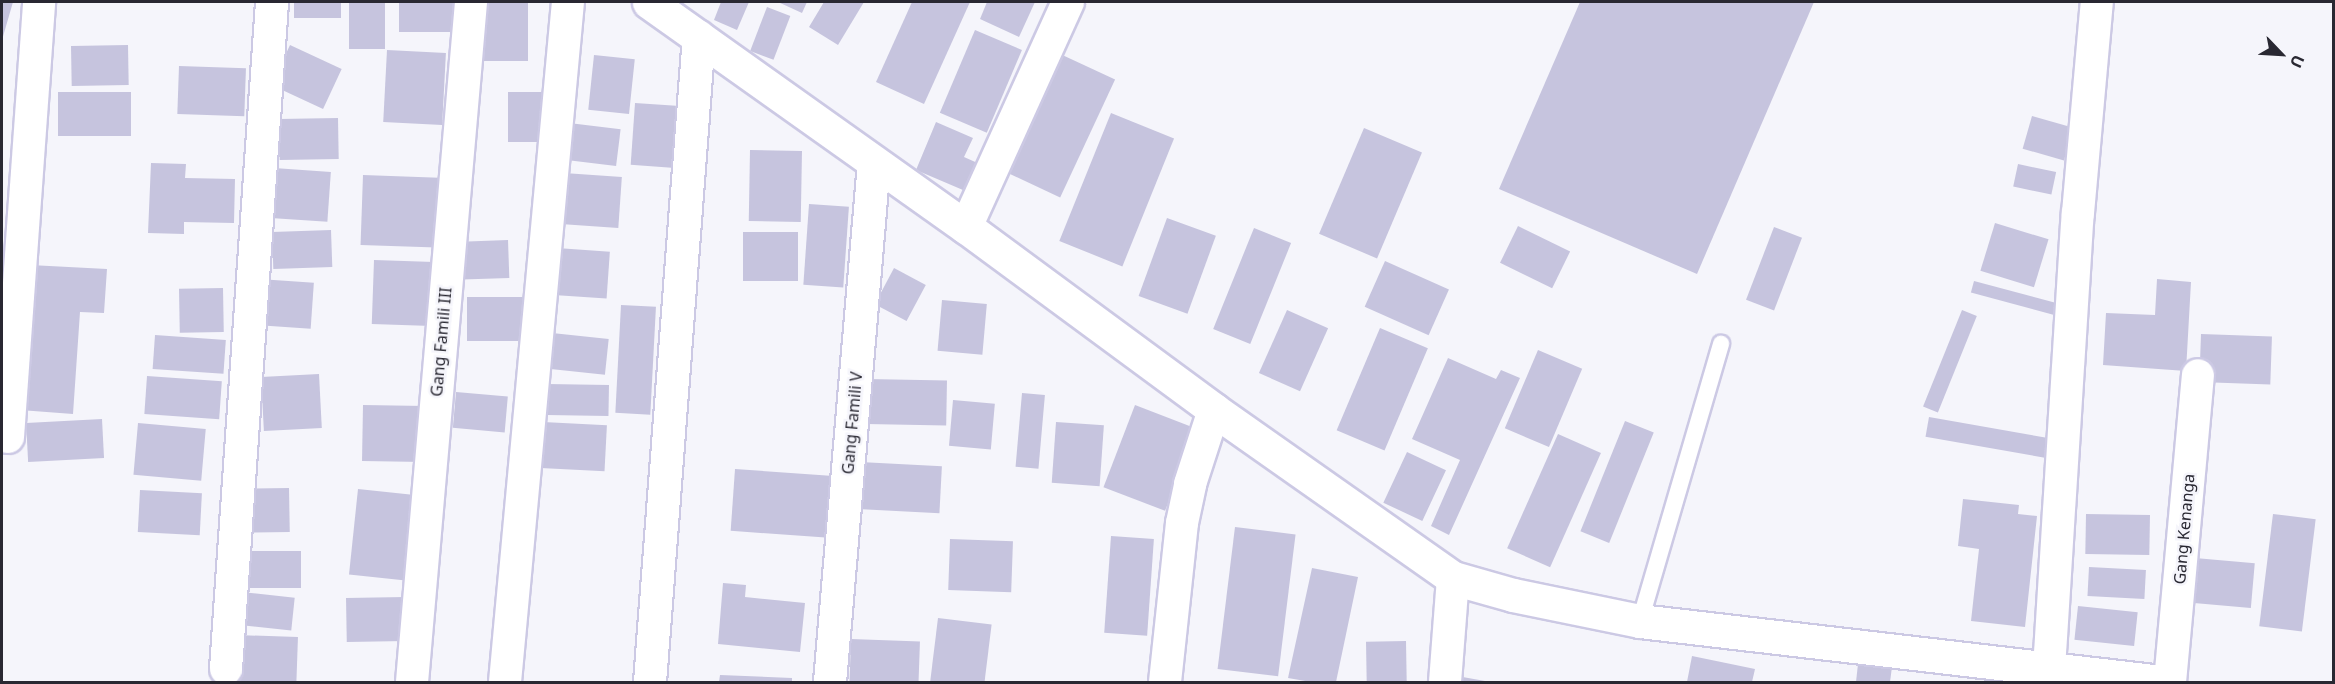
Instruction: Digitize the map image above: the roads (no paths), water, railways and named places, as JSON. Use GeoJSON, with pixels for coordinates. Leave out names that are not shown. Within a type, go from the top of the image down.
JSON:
{"type":"FeatureCollection","features":[{"type":"Feature","properties":{"kind":"main road"},"geometry":{"type":"LineString","coordinates":[[649,2],[966,227],[1214,410],[1453,578],[1533,600],[1640,621],[2048,676],[2162,682]]}},
{"type":"Feature","properties":{"kind":"street"},"geometry":{"type":"LineString","coordinates":[[8,437],[39,2]]}},
{"type":"Feature","properties":{"kind":"street"},"geometry":{"type":"LineString","coordinates":[[226,669],[272,2]]}},
{"type":"Feature","properties":{"kind":"street","name":"Gang Famili III"},"geometry":{"type":"LineString","coordinates":[[412,682],[471,2]]}},
{"type":"Feature","properties":{"kind":"street"},"geometry":{"type":"LineString","coordinates":[[505,682],[568,2]]}},
{"type":"Feature","properties":{"kind":"street"},"geometry":{"type":"LineString","coordinates":[[966,227],[1068,2]]}},
{"type":"Feature","properties":{"kind":"street"},"geometry":{"type":"LineString","coordinates":[[2048,676],[2078,213],[2097,2]]}},
{"type":"Feature","properties":{"kind":"street"},"geometry":{"type":"LineString","coordinates":[[650,682],[699,37]]}},
{"type":"Feature","properties":{"kind":"street","name":"Gang Famili V"},"geometry":{"type":"LineString","coordinates":[[830,682],[874,163]]}},
{"type":"Feature","properties":{"kind":"street","name":"Gang Kenanga"},"geometry":{"type":"LineString","coordinates":[[2170,682],[2198,375]]}},
{"type":"Feature","properties":{"kind":"street"},"geometry":{"type":"LineString","coordinates":[[1165,682],[1182,523],[1190,484],[1214,410]]}},
{"type":"Feature","properties":{"kind":"street"},"geometry":{"type":"LineString","coordinates":[[1445,682],[1453,578]]}},
{"type":"Feature","properties":{"kind":"lane"},"geometry":{"type":"LineString","coordinates":[[1640,621],[1721,344]]}}]}
